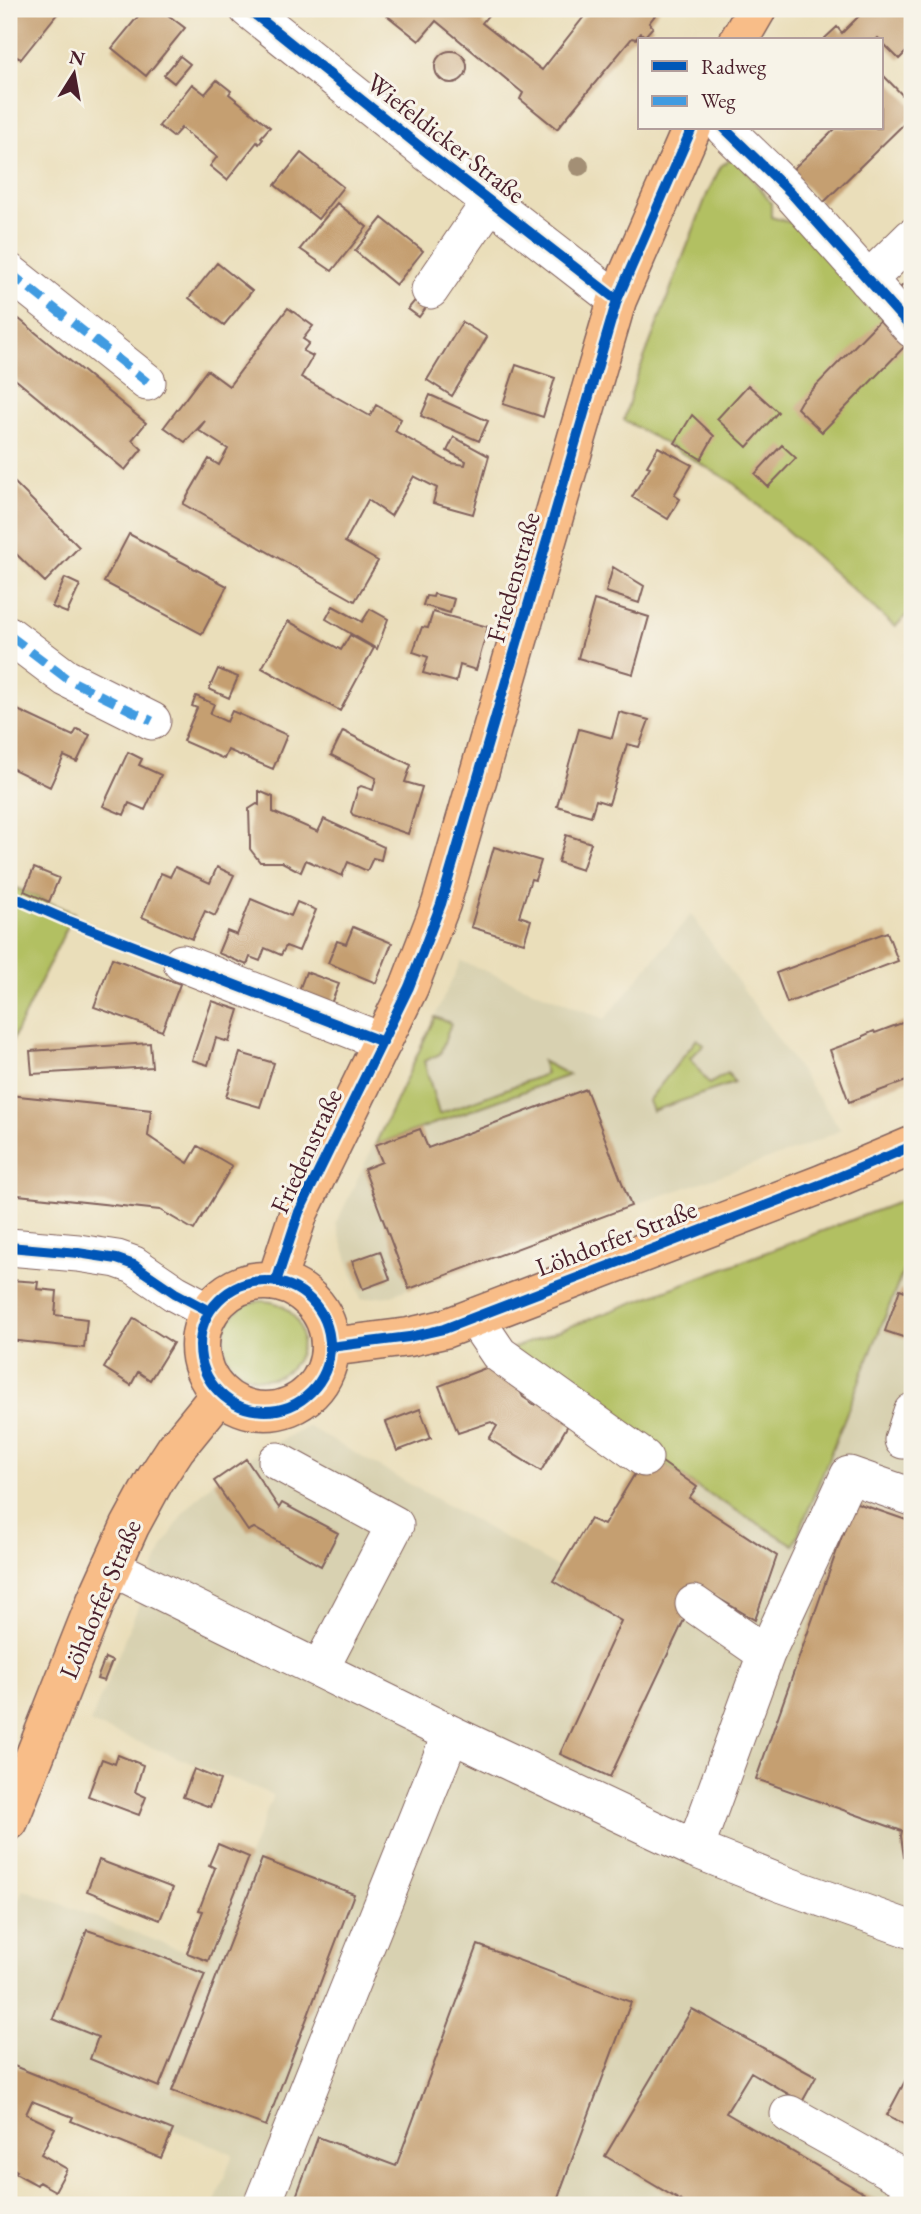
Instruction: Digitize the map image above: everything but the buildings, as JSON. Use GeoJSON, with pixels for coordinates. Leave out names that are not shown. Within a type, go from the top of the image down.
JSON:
{"type":"FeatureCollection","features":[{"type":"Feature","properties":{"kind":"main road"},"geometry":{"type":"LineString","coordinates":[[740,38],[757,9]]}},
{"type":"Feature","properties":{"kind":"main road","name":"Friedenstraße"},"geometry":{"type":"LineString","coordinates":[[276,1282],[299,1212],[421,960],[441,904],[617,300],[691,130]]}},
{"type":"Feature","properties":{"kind":"main road","name":"Löhdorfer Straße"},"geometry":{"type":"LineString","coordinates":[[330,1347],[409,1337],[444,1329],[822,1184],[912,1146]]}},
{"type":"Feature","properties":{"kind":"main road"},"geometry":{"type":"LineString","coordinates":[[276,1282],[297,1290],[314,1305],[326,1324],[330,1347],[326,1368],[316,1386],[300,1401],[281,1409],[260,1411],[239,1406],[220,1394],[207,1377],[200,1355],[201,1331],[209,1311],[228,1293],[251,1283],[276,1282]]}},
{"type":"Feature","properties":{"kind":"main road","name":"Löhdorfer Straße"},"geometry":{"type":"LineString","coordinates":[[9,1821],[111,1567],[155,1480],[183,1439],[220,1394]]}},
{"type":"Feature","properties":{"kind":"street","name":"Wiefeldicker Straße"},"geometry":{"type":"LineString","coordinates":[[248,9],[617,300]]}},
{"type":"Feature","properties":{"kind":"street"},"geometry":{"type":"LineString","coordinates":[[726,130],[790,192],[912,329]]}},
{"type":"Feature","properties":{"kind":"street"},"geometry":{"type":"LineString","coordinates":[[430,290],[491,202]]}},
{"type":"Feature","properties":{"kind":"street"},"geometry":{"type":"LineString","coordinates":[[868,280],[912,236]]}},
{"type":"Feature","properties":{"kind":"street"},"geometry":{"type":"LineString","coordinates":[[9,272],[147,382]]}},
{"type":"Feature","properties":{"kind":"street"},"geometry":{"type":"LineString","coordinates":[[9,635],[66,678],[152,721]]}},
{"type":"Feature","properties":{"kind":"street"},"geometry":{"type":"LineString","coordinates":[[182,963],[383,1042]]}},
{"type":"Feature","properties":{"kind":"street"},"geometry":{"type":"LineString","coordinates":[[9,1247],[117,1259],[134,1265],[175,1293],[209,1311]]}},
{"type":"Feature","properties":{"kind":"street"},"geometry":{"type":"LineString","coordinates":[[474,1317],[499,1354],[644,1458]]}},
{"type":"Feature","properties":{"kind":"street"},"geometry":{"type":"LineString","coordinates":[[277,1461],[395,1525],[320,1669]]}},
{"type":"Feature","properties":{"kind":"street"},"geometry":{"type":"LineString","coordinates":[[695,1849],[766,1654],[849,1475],[912,1497]]}},
{"type":"Feature","properties":{"kind":"street"},"geometry":{"type":"LineString","coordinates":[[111,1567],[451,1734],[695,1849],[780,1883],[912,1930]]}},
{"type":"Feature","properties":{"kind":"street"},"geometry":{"type":"LineString","coordinates":[[694,1604],[766,1654]]}},
{"type":"Feature","properties":{"kind":"street"},"geometry":{"type":"LineString","coordinates":[[262,2205],[451,1734]]}},
{"type":"Feature","properties":{"kind":"street"},"geometry":{"type":"LineString","coordinates":[[789,2114],[912,2183]]}},
{"type":"Feature","properties":{"kind":"shaded area"},"geometry":{"type":"Polygon","coordinates":[[[691,914],[841,1130],[801,1148],[631,1206],[389,1296],[361,1299],[336,1224],[461,961],[605,1019],[691,914]]]}},
{"type":"Feature","properties":{"kind":"shaded area"},"geometry":{"type":"Polygon","coordinates":[[[912,1197],[912,2205],[214,2205],[233,2154],[9,2064],[9,1922],[23,1889],[208,1961],[273,1795],[90,1723],[163,1547],[183,1513],[214,1481],[246,1459],[307,1426],[560,1569],[590,1519],[604,1525],[647,1452],[912,1197]]]}},
{"type":"Feature","properties":{"kind":"green space"},"geometry":{"type":"Polygon","coordinates":[[[731,159],[740,163],[771,203],[771,217],[799,225],[912,348],[912,610],[895,627],[732,482],[624,420],[633,387],[708,192],[721,166],[731,159]]]}},
{"type":"Feature","properties":{"kind":"green space"},"geometry":{"type":"Polygon","coordinates":[[[9,885],[74,913],[9,1047],[9,885]]]}},
{"type":"Feature","properties":{"kind":"green space"},"geometry":{"type":"Polygon","coordinates":[[[435,1017],[451,1023],[440,1054],[424,1061],[439,1114],[546,1074],[542,1061],[569,1075],[375,1145],[435,1017]]]}},
{"type":"Feature","properties":{"kind":"green space"},"geometry":{"type":"Polygon","coordinates":[[[697,1039],[704,1045],[690,1058],[709,1084],[728,1073],[734,1083],[652,1111],[648,1101],[697,1039]]]}},
{"type":"Feature","properties":{"kind":"green space"},"geometry":{"type":"Polygon","coordinates":[[[912,1197],[912,1249],[794,1545],[697,1487],[508,1350],[912,1197]]]}},
{"type":"Feature","properties":{"kind":"green space"},"geometry":{"type":"Polygon","coordinates":[[[263,1301],[278,1304],[291,1312],[299,1325],[302,1340],[299,1355],[291,1368],[278,1376],[263,1379],[248,1376],[235,1368],[227,1355],[224,1340],[227,1325],[235,1312],[248,1304],[263,1301]]]}},
{"type":"Feature","properties":{"kind":"marked path"},"geometry":{"type":"LineString","coordinates":[[9,272],[147,382]]}},
{"type":"Feature","properties":{"kind":"marked path"},"geometry":{"type":"LineString","coordinates":[[9,635],[66,678],[152,721]]}},
{"type":"Feature","properties":{"kind":"cycle path"},"geometry":{"type":"LineString","coordinates":[[248,9],[617,300]]}},
{"type":"Feature","properties":{"kind":"cycle path"},"geometry":{"type":"LineString","coordinates":[[276,1282],[299,1212],[409,987],[441,904],[617,300],[691,130]]}},
{"type":"Feature","properties":{"kind":"cycle path"},"geometry":{"type":"LineString","coordinates":[[726,130],[790,192],[912,329]]}},
{"type":"Feature","properties":{"kind":"cycle path"},"geometry":{"type":"LineString","coordinates":[[9,895],[69,921],[383,1042]]}},
{"type":"Feature","properties":{"kind":"cycle path"},"geometry":{"type":"LineString","coordinates":[[330,1347],[409,1337],[444,1329],[822,1184],[912,1146]]}},
{"type":"Feature","properties":{"kind":"cycle path"},"geometry":{"type":"LineString","coordinates":[[9,1247],[117,1259],[134,1265],[175,1293],[209,1311]]}},
{"type":"Feature","properties":{"kind":"cycle path"},"geometry":{"type":"LineString","coordinates":[[265,1281],[290,1286],[311,1300],[325,1321],[330,1346],[325,1371],[311,1392],[290,1406],[265,1411],[240,1406],[219,1392],[205,1371],[200,1346],[205,1321],[219,1300],[240,1286],[265,1281]]}}]}
